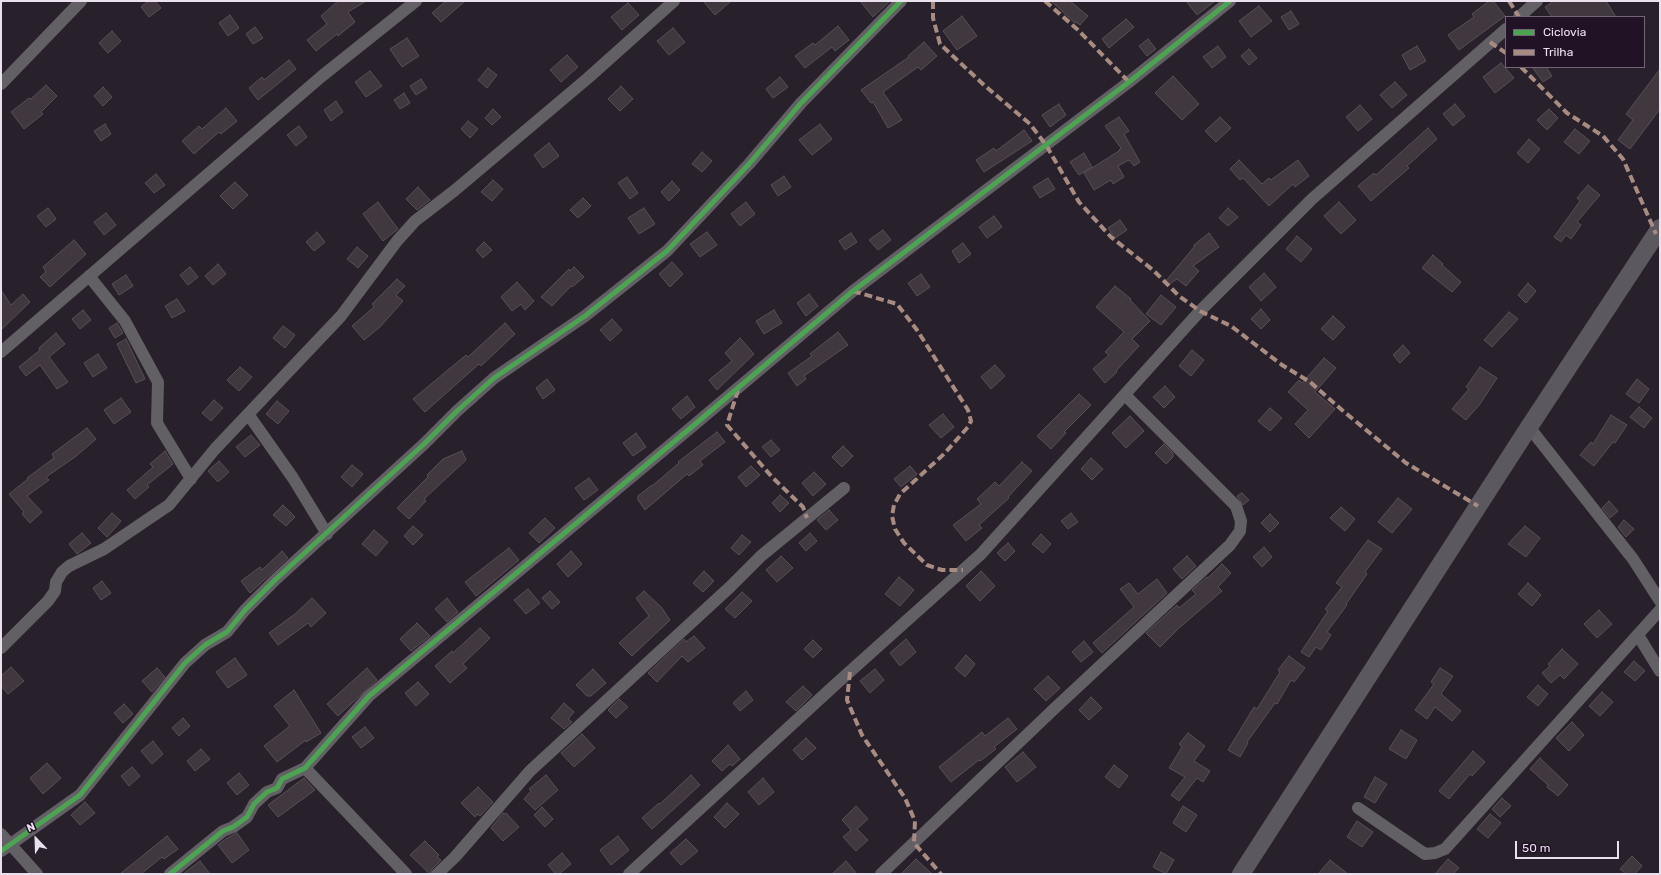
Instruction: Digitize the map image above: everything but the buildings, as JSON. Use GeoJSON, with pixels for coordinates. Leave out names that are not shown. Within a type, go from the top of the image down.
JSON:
{"type":"FeatureCollection","features":[{"type":"Feature","properties":{"kind":"main road"},"geometry":{"type":"LineString","coordinates":[[1241,874],[1528,427],[1660,228]]}},
{"type":"Feature","properties":{"kind":"street"},"geometry":{"type":"LineString","coordinates":[[1,84],[82,1]]}},
{"type":"Feature","properties":{"kind":"street"},"geometry":{"type":"LineString","coordinates":[[1,352],[322,76],[416,1]]}},
{"type":"Feature","properties":{"kind":"street"},"geometry":{"type":"LineString","coordinates":[[1,648],[48,601],[55,591],[56,582],[62,572],[69,566],[104,549],[169,505],[216,449],[340,316],[397,241],[415,221],[454,191],[588,78],[674,1]]}},
{"type":"Feature","properties":{"kind":"street"},"geometry":{"type":"LineString","coordinates":[[1,851],[80,795],[185,663],[205,645],[227,632],[250,605],[494,378],[585,316],[667,251],[749,164],[801,103],[901,1]]}},
{"type":"Feature","properties":{"kind":"street"},"geometry":{"type":"LineString","coordinates":[[170,874],[224,831],[233,827],[247,817],[254,804],[267,792],[277,788],[282,779],[305,768],[369,696],[682,436],[853,291],[1129,82],[1230,1]]}},
{"type":"Feature","properties":{"kind":"street"},"geometry":{"type":"LineString","coordinates":[[1520,16],[1537,1]]}},
{"type":"Feature","properties":{"kind":"street"},"geometry":{"type":"LineString","coordinates":[[628,874],[981,554],[1195,316],[1312,200],[1505,29]]}},
{"type":"Feature","properties":{"kind":"street"},"geometry":{"type":"LineString","coordinates":[[89,276],[125,321],[158,382],[157,423],[191,479]]}},
{"type":"Feature","properties":{"kind":"street"},"geometry":{"type":"LineString","coordinates":[[881,874],[1055,708],[1230,545],[1240,531],[1241,521],[1236,506],[1125,395]]}},
{"type":"Feature","properties":{"kind":"street"},"geometry":{"type":"LineString","coordinates":[[248,414],[293,478],[327,534]]}},
{"type":"Feature","properties":{"kind":"street"},"geometry":{"type":"LineString","coordinates":[[1528,427],[1633,559],[1660,601]]}},
{"type":"Feature","properties":{"kind":"street"},"geometry":{"type":"LineString","coordinates":[[437,874],[455,856],[530,771],[730,587],[761,556],[844,488]]}},
{"type":"Feature","properties":{"kind":"street"},"geometry":{"type":"LineString","coordinates":[[1358,808],[1424,854],[1435,853],[1445,849],[1660,610]]}},
{"type":"Feature","properties":{"kind":"street"},"geometry":{"type":"LineString","coordinates":[[1638,635],[1660,671]]}},
{"type":"Feature","properties":{"kind":"street"},"geometry":{"type":"LineString","coordinates":[[305,768],[406,874]]}},
{"type":"Feature","properties":{"kind":"street"},"geometry":{"type":"LineString","coordinates":[[1,834],[12,844],[37,874]]}},
{"type":"Feature","properties":{"kind":"marked path"},"geometry":{"type":"LineString","coordinates":[[933,1],[933,18],[940,44],[984,85],[1030,124],[1046,145],[1079,202],[1111,237],[1153,270],[1179,296],[1200,311],[1231,326],[1282,365],[1310,382],[1406,463],[1478,506]]}},
{"type":"Feature","properties":{"kind":"marked path"},"geometry":{"type":"LineString","coordinates":[[1045,1],[1078,30],[1129,82]]}},
{"type":"Feature","properties":{"kind":"marked path"},"geometry":{"type":"LineString","coordinates":[[1509,1],[1518,16]]}},
{"type":"Feature","properties":{"kind":"marked path"},"geometry":{"type":"LineString","coordinates":[[1490,42],[1505,52]]}},
{"type":"Feature","properties":{"kind":"marked path"},"geometry":{"type":"LineString","coordinates":[[1522,68],[1567,113],[1603,136],[1623,159],[1656,234]]}},
{"type":"Feature","properties":{"kind":"marked path"},"geometry":{"type":"LineString","coordinates":[[853,291],[897,304],[917,330],[968,410],[971,421],[968,427],[944,454],[900,494],[894,505],[892,516],[895,529],[904,543],[927,565],[942,570],[963,570]]}},
{"type":"Feature","properties":{"kind":"marked path"},"geometry":{"type":"LineString","coordinates":[[738,390],[727,425],[772,477],[803,507],[807,518]]}},
{"type":"Feature","properties":{"kind":"marked path"},"geometry":{"type":"LineString","coordinates":[[850,672],[847,700],[862,735],[905,798],[915,821],[914,843],[941,874]]}},
{"type":"Feature","properties":{"kind":"cycle path"},"geometry":{"type":"LineString","coordinates":[[1,851],[80,795],[185,663],[205,645],[227,632],[245,610],[276,579],[424,444],[457,411],[494,378],[585,316],[667,251],[749,164],[801,103],[901,1]]}},
{"type":"Feature","properties":{"kind":"cycle path"},"geometry":{"type":"LineString","coordinates":[[170,874],[223,831],[233,827],[247,817],[254,804],[267,792],[277,788],[282,779],[305,768],[369,696],[853,291],[1129,82],[1230,1]]}}]}
